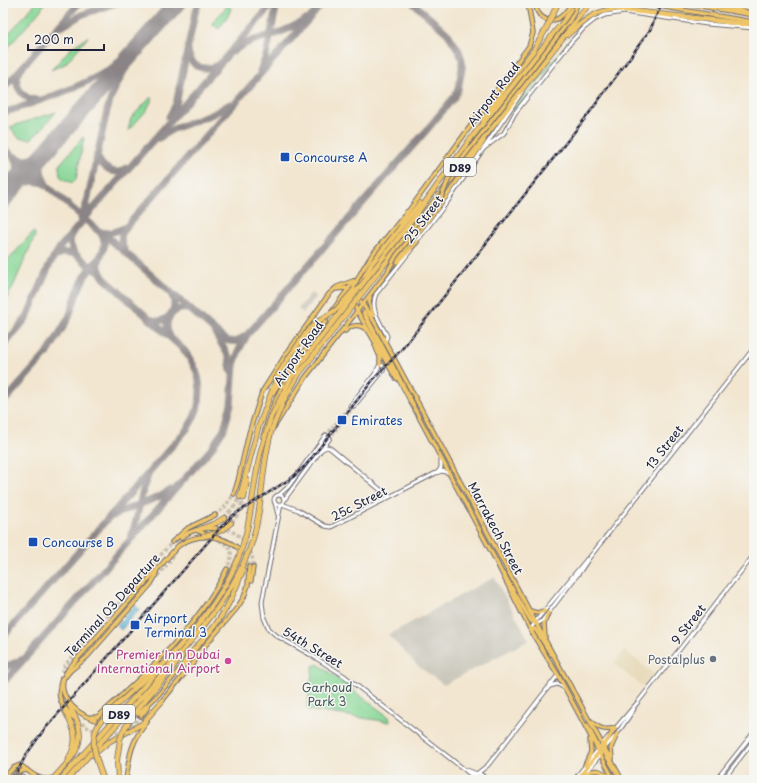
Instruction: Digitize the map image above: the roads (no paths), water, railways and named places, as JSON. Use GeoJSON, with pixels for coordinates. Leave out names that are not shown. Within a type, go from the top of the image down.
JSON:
{"type":"FeatureCollection","features":[{"type":"Feature","properties":{"kind":"highway"},"geometry":{"type":"LineString","coordinates":[[482,124],[486,114],[532,51],[546,29],[558,3]]}},
{"type":"Feature","properties":{"kind":"highway","name":"Airport Road"},"geometry":{"type":"LineString","coordinates":[[60,780],[178,648],[215,603],[228,581],[238,559],[250,522],[261,450],[270,417],[291,378],[482,124],[577,3]]}},
{"type":"Feature","properties":{"kind":"highway","name":"D89"},"geometry":{"type":"LineString","coordinates":[[561,40],[590,3]]}},
{"type":"Feature","properties":{"kind":"highway"},"geometry":{"type":"LineString","coordinates":[[561,40],[591,16],[611,9],[748,24],[754,22]]}},
{"type":"Feature","properties":{"kind":"highway","name":"Airport Road"},"geometry":{"type":"LineString","coordinates":[[67,780],[191,642],[211,618],[236,580],[249,548],[260,510],[266,458],[272,429],[284,400],[299,374],[561,40]]}},
{"type":"Feature","properties":{"kind":"highway"},"geometry":{"type":"LineString","coordinates":[[361,283],[368,269],[429,191],[439,182]]}},
{"type":"Feature","properties":{"kind":"highway"},"geometry":{"type":"LineString","coordinates":[[379,255],[402,222],[407,212]]}},
{"type":"Feature","properties":{"kind":"highway"},"geometry":{"type":"LineString","coordinates":[[242,498],[253,445],[263,412],[278,375],[288,358],[309,329],[337,309],[357,286],[367,278]]}},
{"type":"Feature","properties":{"kind":"highway"},"geometry":{"type":"LineString","coordinates":[[364,313],[413,405]]}},
{"type":"Feature","properties":{"kind":"highway"},"geometry":{"type":"LineString","coordinates":[[198,529],[213,524],[224,518]]}},
{"type":"Feature","properties":{"kind":"highway"},"geometry":{"type":"LineString","coordinates":[[206,536],[222,530],[230,523]]}},
{"type":"Feature","properties":{"kind":"highway"},"geometry":{"type":"LineString","coordinates":[[182,667],[187,658],[216,624],[227,606],[244,569],[249,548]]}},
{"type":"Feature","properties":{"kind":"highway"},"geometry":{"type":"LineString","coordinates":[[118,780],[116,760],[123,731],[132,715],[171,670],[191,642]]}},
{"type":"Feature","properties":{"kind":"highway"},"geometry":{"type":"LineString","coordinates":[[104,780],[94,755],[94,734],[102,720],[178,648]]}},
{"type":"Feature","properties":{"kind":"highway"},"geometry":{"type":"LineString","coordinates":[[67,780],[78,771],[95,752],[142,724],[163,700]]}},
{"type":"Feature","properties":{"kind":"highway"},"geometry":{"type":"LineString","coordinates":[[53,779],[74,756],[78,748],[80,737],[79,724],[68,701]]}},
{"type":"Feature","properties":{"kind":"highway"},"geometry":{"type":"LineString","coordinates":[[60,771],[72,753],[75,737],[74,728],[63,706]]}},
{"type":"Feature","properties":{"kind":"main road"},"geometry":{"type":"LineString","coordinates":[[261,450],[265,426],[272,406],[286,378],[299,357],[372,255],[407,212],[529,46],[533,33],[528,3]]}},
{"type":"Feature","properties":{"kind":"main road"},"geometry":{"type":"LineString","coordinates":[[536,3],[540,16],[552,20],[562,16],[572,3]]}},
{"type":"Feature","properties":{"kind":"main road"},"geometry":{"type":"LineString","coordinates":[[388,271],[396,256],[441,198],[451,173],[570,20],[574,14],[577,3]]}},
{"type":"Feature","properties":{"kind":"main road"},"geometry":{"type":"LineString","coordinates":[[617,3],[652,5]]}},
{"type":"Feature","properties":{"kind":"main road"},"geometry":{"type":"LineString","coordinates":[[641,3],[754,22]]}},
{"type":"Feature","properties":{"kind":"main road"},"geometry":{"type":"LineString","coordinates":[[682,3],[754,15]]}},
{"type":"Feature","properties":{"kind":"main road"},"geometry":{"type":"LineString","coordinates":[[712,3],[754,15]]}},
{"type":"Feature","properties":{"kind":"main road"},"geometry":{"type":"LineString","coordinates":[[272,429],[297,389],[358,312],[362,303],[446,197],[490,129]]}},
{"type":"Feature","properties":{"kind":"main road"},"geometry":{"type":"LineString","coordinates":[[392,266],[399,261],[417,242]]}},
{"type":"Feature","properties":{"kind":"main road"},"geometry":{"type":"LineString","coordinates":[[364,267],[355,284],[353,293],[355,307],[387,362]]}},
{"type":"Feature","properties":{"kind":"main road"},"geometry":{"type":"LineString","coordinates":[[234,494],[250,428],[262,392],[285,356],[328,296],[335,289],[355,280]]}},
{"type":"Feature","properties":{"kind":"main road"},"geometry":{"type":"LineString","coordinates":[[335,289],[349,289]]}},
{"type":"Feature","properties":{"kind":"main road","name":"Marrakech Street"},"geometry":{"type":"LineString","coordinates":[[349,289],[362,303],[374,321],[535,623],[588,718],[614,780]]}},
{"type":"Feature","properties":{"kind":"main road"},"geometry":{"type":"LineString","coordinates":[[372,292],[369,303],[374,321]]}},
{"type":"Feature","properties":{"kind":"main road"},"geometry":{"type":"LineString","coordinates":[[326,321],[342,301],[347,298],[354,298],[362,303]]}},
{"type":"Feature","properties":{"kind":"main road"},"geometry":{"type":"LineString","coordinates":[[320,359],[352,316],[355,307]]}},
{"type":"Feature","properties":{"kind":"main road"},"geometry":{"type":"LineString","coordinates":[[337,338],[348,328],[357,325],[366,329],[383,359],[387,362]]}},
{"type":"Feature","properties":{"kind":"main road"},"geometry":{"type":"LineString","coordinates":[[373,341],[380,357],[380,365]]}},
{"type":"Feature","properties":{"kind":"main road"},"geometry":{"type":"LineString","coordinates":[[263,412],[282,378],[293,362],[299,357]]}},
{"type":"Feature","properties":{"kind":"main road","name":"Marrakech Street"},"geometry":{"type":"LineString","coordinates":[[387,362],[413,405],[450,473],[531,632],[558,675],[589,735],[612,762],[622,780]]}},
{"type":"Feature","properties":{"kind":"main road"},"geometry":{"type":"LineString","coordinates":[[172,542],[190,527],[215,515]]}},
{"type":"Feature","properties":{"kind":"main road"},"geometry":{"type":"LineString","coordinates":[[181,538],[198,529],[216,528]]}},
{"type":"Feature","properties":{"kind":"main road"},"geometry":{"type":"LineString","coordinates":[[198,529],[206,536],[225,540],[238,548]]}},
{"type":"Feature","properties":{"kind":"main road"},"geometry":{"type":"LineString","coordinates":[[181,533],[186,534]]}},
{"type":"Feature","properties":{"kind":"main road","name":"Terminal 03 Departure"},"geometry":{"type":"LineString","coordinates":[[95,720],[76,711],[65,696],[63,684],[65,674],[68,669],[178,546],[187,541],[206,536]]}},
{"type":"Feature","properties":{"kind":"main road"},"geometry":{"type":"LineString","coordinates":[[126,780],[130,752],[135,738],[163,700],[244,598],[251,567]]}},
{"type":"Feature","properties":{"kind":"main road"},"geometry":{"type":"LineString","coordinates":[[86,716],[98,717],[152,668],[204,607],[227,569]]}},
{"type":"Feature","properties":{"kind":"main road"},"geometry":{"type":"LineString","coordinates":[[502,573],[507,577],[530,621],[535,623]]}},
{"type":"Feature","properties":{"kind":"main road"},"geometry":{"type":"LineString","coordinates":[[529,610],[535,613],[544,612]]}},
{"type":"Feature","properties":{"kind":"main road"},"geometry":{"type":"LineString","coordinates":[[545,640],[544,626],[548,613]]}},
{"type":"Feature","properties":{"kind":"main road"},"geometry":{"type":"LineString","coordinates":[[531,632],[532,629],[535,629],[549,652],[554,656]]}},
{"type":"Feature","properties":{"kind":"main road"},"geometry":{"type":"LineString","coordinates":[[139,715],[182,667],[215,635]]}},
{"type":"Feature","properties":{"kind":"main road"},"geometry":{"type":"LineString","coordinates":[[63,678],[60,687],[60,699],[63,706],[74,718]]}},
{"type":"Feature","properties":{"kind":"main road"},"geometry":{"type":"LineString","coordinates":[[588,718],[600,728],[606,730],[615,728]]}},
{"type":"Feature","properties":{"kind":"main road"},"geometry":{"type":"LineString","coordinates":[[580,719],[586,724],[613,769],[619,774]]}},
{"type":"Feature","properties":{"kind":"main road"},"geometry":{"type":"LineString","coordinates":[[579,780],[580,776],[615,728]]}},
{"type":"Feature","properties":{"kind":"main road"},"geometry":{"type":"LineString","coordinates":[[612,762],[611,748],[617,734]]}},
{"type":"Feature","properties":{"kind":"main road"},"geometry":{"type":"LineString","coordinates":[[585,765],[592,749],[589,735]]}},
{"type":"Feature","properties":{"kind":"main road"},"geometry":{"type":"LineString","coordinates":[[7,780],[17,766],[20,765],[39,779],[53,779]]}},
{"type":"Feature","properties":{"kind":"main road"},"geometry":{"type":"LineString","coordinates":[[7,780],[17,772],[27,770]]}},
{"type":"Feature","properties":{"kind":"main road"},"geometry":{"type":"LineString","coordinates":[[584,774],[598,770],[606,773],[614,780]]}},
{"type":"Feature","properties":{"kind":"main road"},"geometry":{"type":"LineString","coordinates":[[7,780],[14,777],[29,780]]}},
{"type":"Feature","properties":{"kind":"street"},"geometry":{"type":"LineString","coordinates":[[483,150],[492,141],[504,133],[515,113],[571,42],[589,24],[605,15],[624,12],[754,28]]}},
{"type":"Feature","properties":{"kind":"street","name":"25 Street"},"geometry":{"type":"LineString","coordinates":[[385,342],[387,336],[374,311],[373,305],[375,297],[448,201],[520,97],[523,88]]}},
{"type":"Feature","properties":{"kind":"street"},"geometry":{"type":"LineString","coordinates":[[500,125],[498,130],[501,133],[509,124]]}},
{"type":"Feature","properties":{"kind":"street","name":"13 Street"},"geometry":{"type":"LineString","coordinates":[[531,632],[535,623],[589,558],[754,348]]}},
{"type":"Feature","properties":{"kind":"street"},"geometry":{"type":"LineString","coordinates":[[350,406],[375,374],[380,365],[383,366],[384,371],[354,406]]}},
{"type":"Feature","properties":{"kind":"street"},"geometry":{"type":"LineString","coordinates":[[326,435],[288,487],[275,497],[275,502],[277,504],[281,504],[330,438]]}},
{"type":"Feature","properties":{"kind":"street"},"geometry":{"type":"LineString","coordinates":[[322,449],[326,447],[330,448],[390,497]]}},
{"type":"Feature","properties":{"kind":"street"},"geometry":{"type":"LineString","coordinates":[[436,473],[441,468],[441,457]]}},
{"type":"Feature","properties":{"kind":"street","name":"25c Street"},"geometry":{"type":"LineString","coordinates":[[281,504],[290,507],[325,526],[331,527],[436,473],[444,471],[450,473]]}},
{"type":"Feature","properties":{"kind":"street"},"geometry":{"type":"LineString","coordinates":[[382,490],[382,501]]}},
{"type":"Feature","properties":{"kind":"street"},"geometry":{"type":"LineString","coordinates":[[279,494],[283,496],[284,500]]}},
{"type":"Feature","properties":{"kind":"street","name":"25c Street"},"geometry":{"type":"LineString","coordinates":[[284,500],[290,507]]}},
{"type":"Feature","properties":{"kind":"street","name":"54th Street"},"geometry":{"type":"LineString","coordinates":[[275,502],[279,516]]}},
{"type":"Feature","properties":{"kind":"street","name":"54th Street"},"geometry":{"type":"LineString","coordinates":[[281,504],[262,602],[263,615],[269,629],[281,639],[344,675],[459,765],[474,779]]}},
{"type":"Feature","properties":{"kind":"street"},"geometry":{"type":"LineString","coordinates":[[279,516],[284,510],[290,507]]}},
{"type":"Feature","properties":{"kind":"street","name":"9 Street"},"geometry":{"type":"LineString","coordinates":[[615,728],[637,704],[754,555]]}},
{"type":"Feature","properties":{"kind":"street","name":"13 Street"},"geometry":{"type":"LineString","coordinates":[[535,623],[542,621],[589,558]]}},
{"type":"Feature","properties":{"kind":"street"},"geometry":{"type":"LineString","coordinates":[[474,779],[477,773],[488,765],[558,675]]}},
{"type":"Feature","properties":{"kind":"street"},"geometry":{"type":"LineString","coordinates":[[548,687],[555,684],[564,688]]}},
{"type":"Feature","properties":{"kind":"street","name":"9 Street"},"geometry":{"type":"LineString","coordinates":[[601,749],[617,734],[637,704]]}},
{"type":"Feature","properties":{"kind":"street"},"geometry":{"type":"LineString","coordinates":[[716,780],[754,732]]}},
{"type":"Feature","properties":{"kind":"street"},"geometry":{"type":"LineString","coordinates":[[723,780],[754,740]]}},
{"type":"Feature","properties":{"kind":"street"},"geometry":{"type":"LineString","coordinates":[[574,780],[585,765],[601,749]]}},
{"type":"Feature","properties":{"kind":"street"},"geometry":{"type":"LineString","coordinates":[[579,780],[601,749]]}},
{"type":"Feature","properties":{"kind":"street","name":"54th Street"},"geometry":{"type":"LineString","coordinates":[[459,765],[471,772],[482,775],[483,779]]}},
{"type":"Feature","properties":{"kind":"street"},"geometry":{"type":"LineString","coordinates":[[483,779],[488,765]]}},
{"type":"Feature","properties":{"kind":"water"},"geometry":{"type":"Polygon","coordinates":[[[135,605],[139,609],[121,630],[117,626],[135,605]]]}},
{"type":"Feature","properties":{"kind":"tunnel"},"geometry":{"type":"LineString","coordinates":[[326,435],[350,406]]}},
{"type":"Feature","properties":{"kind":"tunnel"},"geometry":{"type":"LineString","coordinates":[[330,438],[354,406]]}},
{"type":"Feature","properties":{"kind":"tunnel"},"geometry":{"type":"LineString","coordinates":[[215,515],[224,508],[234,494]]}},
{"type":"Feature","properties":{"kind":"tunnel"},"geometry":{"type":"LineString","coordinates":[[224,518],[240,497]]}},
{"type":"Feature","properties":{"kind":"tunnel"},"geometry":{"type":"LineString","coordinates":[[231,523],[239,512],[244,498]]}},
{"type":"Feature","properties":{"kind":"tunnel"},"geometry":{"type":"LineString","coordinates":[[216,528],[231,531],[243,539],[251,552],[253,567]]}},
{"type":"Feature","properties":{"kind":"tunnel"},"geometry":{"type":"LineString","coordinates":[[154,580],[171,560],[181,538]]}},
{"type":"Feature","properties":{"kind":"tunnel"},"geometry":{"type":"LineString","coordinates":[[214,538],[225,544],[230,550],[231,557],[227,569]]}},
{"type":"Feature","properties":{"kind":"tunnel"},"geometry":{"type":"LineString","coordinates":[[64,673],[63,670],[65,665],[172,542]]}},
{"type":"Feature","properties":{"kind":"tunnel"},"geometry":{"type":"LineString","coordinates":[[239,549],[247,558],[249,567]]}},
{"type":"Feature","properties":{"kind":"tunnel"},"geometry":{"type":"LineString","coordinates":[[80,661],[104,635]]}},
{"type":"Feature","properties":{"kind":"tunnel"},"geometry":{"type":"LineString","coordinates":[[110,733],[127,728],[135,723],[141,716]]}},
{"type":"Feature","properties":{"kind":"tunnel"},"geometry":{"type":"LineString","coordinates":[[120,721],[133,717]]}},
{"type":"Feature","properties":{"kind":"tunnel"},"geometry":{"type":"LineString","coordinates":[[77,720],[90,729],[103,732]]}},
{"type":"Feature","properties":{"kind":"tunnel"},"geometry":{"type":"LineString","coordinates":[[95,720],[114,722]]}},
{"type":"Feature","properties":{"kind":"railway"},"geometry":{"type":"LineString","coordinates":[[13,780],[26,755],[43,731],[221,527],[232,516],[293,477],[306,465],[373,380],[401,350],[587,116],[650,30],[662,3]]}},
{"type":"Feature","properties":{"kind":"place","name":"Concourse A"},"geometry":{"type":"Point","coordinates":[285,157]}},
{"type":"Feature","properties":{"kind":"place","name":"Emirates"},"geometry":{"type":"Point","coordinates":[342,420]}},
{"type":"Feature","properties":{"kind":"place","name":"Concourse B"},"geometry":{"type":"Point","coordinates":[33,542]}},
{"type":"Feature","properties":{"kind":"place","name":"Airport Terminal 3"},"geometry":{"type":"Point","coordinates":[135,625]}},
{"type":"Feature","properties":{"kind":"place","name":"Postalplus"},"geometry":{"type":"Point","coordinates":[713,659]}},
{"type":"Feature","properties":{"kind":"place","name":"Premier Inn Dubai International Airport"},"geometry":{"type":"Point","coordinates":[228,661]}},
{"type":"Feature","properties":{"kind":"park label","name":"Garhoud Park 3"},"geometry":{"type":"Point","coordinates":[327,694]}}]}
